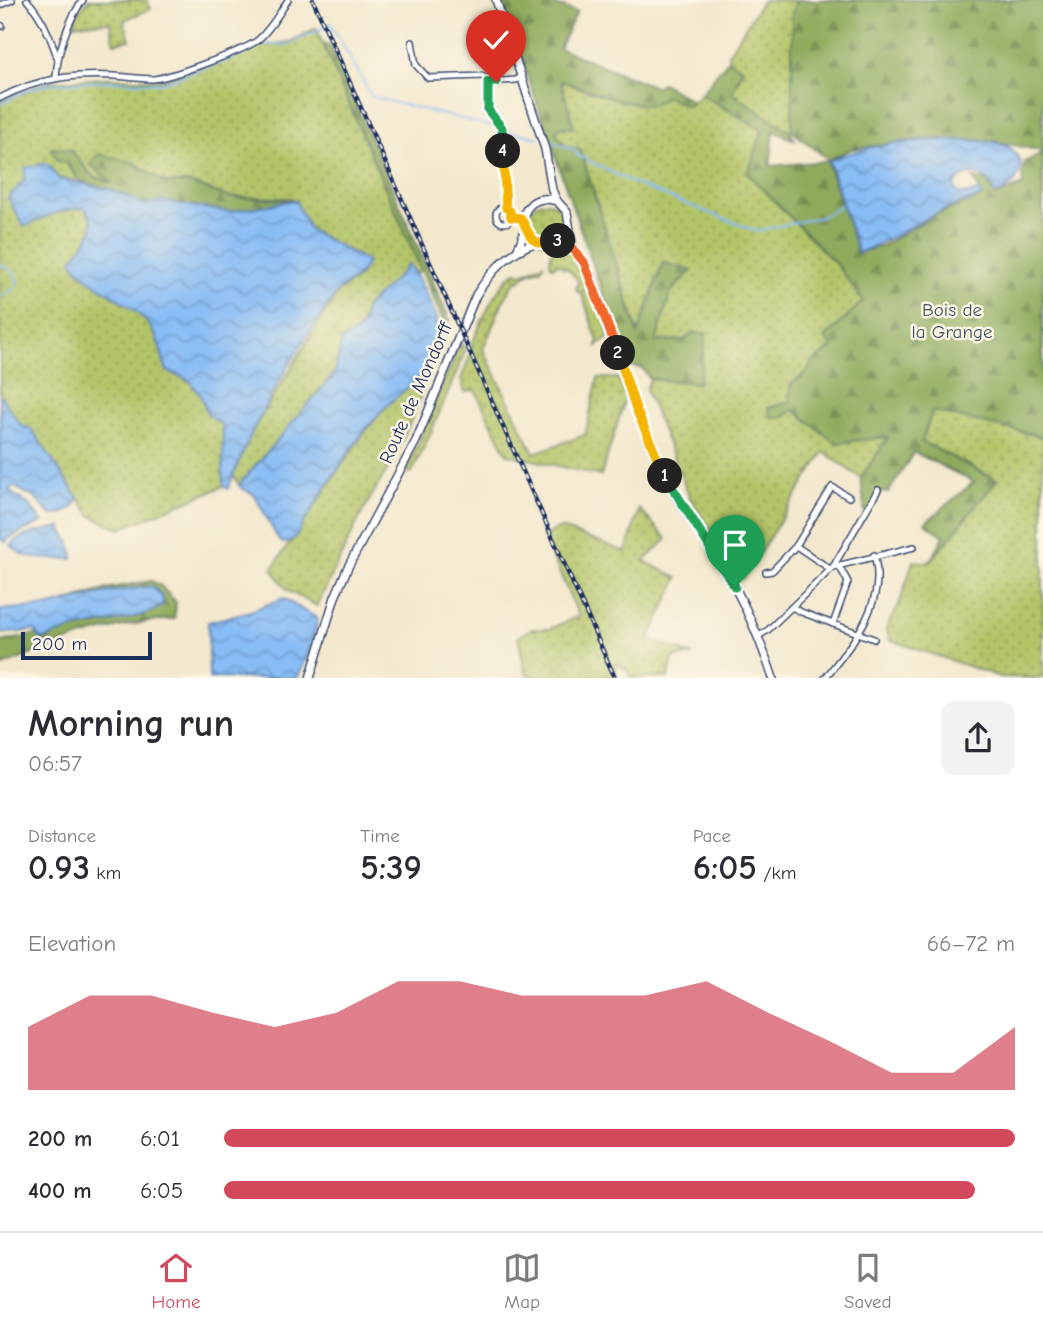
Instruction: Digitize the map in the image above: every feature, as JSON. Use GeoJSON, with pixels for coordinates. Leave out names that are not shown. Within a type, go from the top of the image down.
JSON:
{"type":"FeatureCollection","features":[{"type":"Feature","properties":{"kind":"main road"},"geometry":{"type":"LineString","coordinates":[[496,0],[545,149],[549,181],[557,201],[567,212],[573,249]]}},
{"type":"Feature","properties":{"kind":"main road"},"geometry":{"type":"LineString","coordinates":[[544,198],[549,181]]}},
{"type":"Feature","properties":{"kind":"main road"},"geometry":{"type":"LineString","coordinates":[[537,242],[525,230],[523,221],[528,208],[535,201],[544,198],[557,201]]}},
{"type":"Feature","properties":{"kind":"main road"},"geometry":{"type":"LineString","coordinates":[[518,249],[537,242],[547,244],[558,241],[569,226]]}},
{"type":"Feature","properties":{"kind":"main road"},"geometry":{"type":"LineString","coordinates":[[518,249],[525,230]]}},
{"type":"Feature","properties":{"kind":"main road"},"geometry":{"type":"LineString","coordinates":[[558,241],[573,249],[584,262],[656,459],[671,489],[715,552],[735,587],[759,636],[773,678]]}},
{"type":"Feature","properties":{"kind":"main road","name":"Route de Mondorff"},"geometry":{"type":"LineString","coordinates":[[310,678],[335,597],[348,567],[415,442],[476,295],[488,275],[518,249]]}},
{"type":"Feature","properties":{"kind":"street"},"geometry":{"type":"LineString","coordinates":[[0,5],[12,0]]}},
{"type":"Feature","properties":{"kind":"street"},"geometry":{"type":"LineString","coordinates":[[27,0],[38,12],[51,37],[58,60]]}},
{"type":"Feature","properties":{"kind":"street"},"geometry":{"type":"LineString","coordinates":[[57,78],[58,60],[74,12],[83,0]]}},
{"type":"Feature","properties":{"kind":"street"},"geometry":{"type":"LineString","coordinates":[[0,98],[33,82],[57,78],[104,76],[150,79],[174,74],[252,45],[274,22],[288,0]]}},
{"type":"Feature","properties":{"kind":"street"},"geometry":{"type":"LineString","coordinates":[[51,37],[58,40],[66,37]]}},
{"type":"Feature","properties":{"kind":"street"},"geometry":{"type":"LineString","coordinates":[[412,42],[416,65],[428,78],[482,76],[487,80],[516,80],[522,77]]}},
{"type":"Feature","properties":{"kind":"street"},"geometry":{"type":"LineString","coordinates":[[487,80],[488,110],[502,128],[509,212]]}},
{"type":"Feature","properties":{"kind":"street"},"geometry":{"type":"LineString","coordinates":[[509,212],[528,208]]}},
{"type":"Feature","properties":{"kind":"street"},"geometry":{"type":"LineString","coordinates":[[509,212],[523,221]]}},
{"type":"Feature","properties":{"kind":"street"},"geometry":{"type":"LineString","coordinates":[[766,572],[772,571],[796,546],[832,487],[849,497]]}},
{"type":"Feature","properties":{"kind":"street"},"geometry":{"type":"LineString","coordinates":[[759,636],[834,567],[878,490]]}},
{"type":"Feature","properties":{"kind":"street"},"geometry":{"type":"LineString","coordinates":[[796,546],[834,567],[848,582],[833,624]]}},
{"type":"Feature","properties":{"kind":"street"},"geometry":{"type":"LineString","coordinates":[[834,567],[914,547]]}},
{"type":"Feature","properties":{"kind":"street"},"geometry":{"type":"LineString","coordinates":[[825,678],[860,634],[879,581],[874,555]]}},
{"type":"Feature","properties":{"kind":"street"},"geometry":{"type":"LineString","coordinates":[[792,607],[874,639]]}},
{"type":"Feature","properties":{"kind":"green space"},"geometry":{"type":"Polygon","coordinates":[[[88,0],[147,0],[151,9],[124,20],[130,40],[114,43],[110,22],[74,24],[77,14],[88,0]]]}},
{"type":"Feature","properties":{"kind":"green space"},"geometry":{"type":"Polygon","coordinates":[[[501,0],[549,0],[547,2],[577,12],[559,48],[655,87],[662,83],[692,101],[688,106],[666,96],[652,105],[624,102],[561,81],[574,128],[559,127],[556,133],[566,147],[580,149],[638,334],[663,263],[692,270],[670,293],[656,342],[684,340],[693,333],[706,333],[699,383],[650,379],[642,368],[628,366],[501,0]]]}},
{"type":"Feature","properties":{"kind":"green space"},"geometry":{"type":"Polygon","coordinates":[[[763,0],[796,0],[792,14],[792,131],[731,93],[728,54],[763,0]]]}},
{"type":"Feature","properties":{"kind":"green space"},"geometry":{"type":"Polygon","coordinates":[[[796,0],[1043,0],[1043,151],[994,141],[923,139],[851,149],[829,160],[792,131],[792,14],[796,0]]]}},
{"type":"Feature","properties":{"kind":"green space"},"geometry":{"type":"Polygon","coordinates":[[[316,28],[421,270],[416,273],[408,264],[366,307],[359,329],[342,340],[335,373],[239,485],[233,475],[251,433],[338,292],[359,275],[367,261],[310,230],[292,198],[229,197],[189,183],[165,183],[135,163],[115,184],[92,176],[71,150],[66,163],[81,182],[58,178],[25,226],[62,211],[85,208],[90,215],[92,228],[72,260],[86,277],[141,316],[156,336],[167,371],[190,381],[201,396],[207,413],[222,425],[224,486],[120,529],[91,516],[34,434],[22,427],[0,395],[0,100],[48,82],[106,78],[160,80],[255,47],[290,42],[316,28]]]}},
{"type":"Feature","properties":{"kind":"green space"},"geometry":{"type":"Polygon","coordinates":[[[323,44],[330,45],[450,321],[445,325],[323,44]]]}},
{"type":"Feature","properties":{"kind":"green space","name":"Bois de la Grange"},"geometry":{"type":"Polygon","coordinates":[[[728,60],[743,69],[732,93],[789,131],[795,140],[774,131],[770,166],[827,161],[858,253],[881,246],[937,214],[983,197],[973,178],[986,180],[996,196],[1023,185],[1025,162],[1043,152],[1043,437],[932,411],[922,442],[997,480],[929,563],[944,536],[925,523],[974,482],[914,452],[888,493],[881,492],[865,515],[861,478],[888,437],[836,443],[794,410],[780,418],[771,418],[768,408],[790,402],[790,385],[808,371],[811,363],[832,347],[825,338],[863,301],[836,264],[748,174],[762,130],[701,94],[728,60]]]}},
{"type":"Feature","properties":{"kind":"green space"},"geometry":{"type":"Polygon","coordinates":[[[560,80],[624,102],[652,105],[666,96],[688,106],[701,94],[762,130],[748,174],[836,264],[864,301],[825,337],[832,346],[790,385],[790,403],[769,408],[780,418],[794,410],[836,443],[889,436],[861,478],[824,452],[743,579],[690,498],[646,390],[650,379],[699,383],[693,333],[684,340],[656,342],[670,293],[663,263],[639,335],[580,149],[566,147],[556,133],[558,127],[573,127],[560,80]]]}},
{"type":"Feature","properties":{"kind":"green space"},"geometry":{"type":"Polygon","coordinates":[[[51,148],[71,150],[92,176],[112,183],[90,164],[99,154],[135,163],[165,183],[189,183],[229,197],[295,200],[229,212],[163,201],[146,205],[112,190],[81,182],[66,163],[57,161],[51,148]]]}},
{"type":"Feature","properties":{"kind":"green space"},"geometry":{"type":"Polygon","coordinates":[[[546,202],[560,208],[566,222],[560,236],[546,242],[532,236],[526,222],[532,208],[546,202]]]}},
{"type":"Feature","properties":{"kind":"green space"},"geometry":{"type":"Polygon","coordinates":[[[558,247],[578,260],[598,299],[610,337],[597,346],[598,341],[581,292],[576,289],[578,280],[566,267],[563,268],[563,265],[556,264],[553,267],[550,264],[551,251],[558,247]]]}},
{"type":"Feature","properties":{"kind":"green space"},"geometry":{"type":"Polygon","coordinates":[[[543,264],[541,269],[530,272],[519,281],[516,280],[502,303],[483,349],[534,453],[585,435],[598,378],[618,378],[626,396],[601,476],[507,454],[475,390],[465,392],[461,379],[472,350],[471,346],[502,285],[516,272],[523,274],[543,264]]]}},
{"type":"Feature","properties":{"kind":"green space"},"geometry":{"type":"Polygon","coordinates":[[[461,342],[465,351],[412,472],[407,473],[406,471],[461,342]]]}},
{"type":"Feature","properties":{"kind":"green space"},"geometry":{"type":"Polygon","coordinates":[[[428,370],[418,405],[394,458],[363,511],[317,606],[288,591],[272,569],[361,437],[390,402],[428,370]]]}},
{"type":"Feature","properties":{"kind":"green space"},"geometry":{"type":"Polygon","coordinates":[[[932,411],[1043,437],[1043,678],[1000,677],[890,640],[886,629],[901,599],[913,561],[929,562],[996,479],[922,442],[932,411]]]}},
{"type":"Feature","properties":{"kind":"green space"},"geometry":{"type":"Polygon","coordinates":[[[639,509],[667,539],[644,561],[678,578],[649,640],[693,655],[673,658],[668,678],[631,678],[626,669],[615,663],[617,678],[533,678],[525,672],[518,637],[531,629],[549,629],[579,616],[543,536],[560,528],[626,552],[639,509]]]}},
{"type":"Feature","properties":{"kind":"green space"},"geometry":{"type":"Polygon","coordinates":[[[151,581],[160,585],[176,602],[174,619],[129,625],[85,636],[0,667],[0,642],[38,634],[42,639],[69,630],[146,614],[163,604],[158,591],[152,586],[109,592],[51,606],[111,588],[151,581]]]}},
{"type":"Feature","properties":{"kind":"water"},"geometry":{"type":"Polygon","coordinates":[[[909,142],[993,142],[1010,147],[1021,162],[1015,181],[999,193],[994,192],[987,180],[981,176],[963,176],[954,187],[959,194],[978,191],[982,195],[931,216],[858,253],[829,161],[876,147],[909,142]]]}},
{"type":"Feature","properties":{"kind":"water"},"geometry":{"type":"Polygon","coordinates":[[[47,163],[58,178],[112,190],[146,205],[162,201],[229,212],[295,200],[310,230],[367,261],[361,272],[335,295],[289,364],[249,438],[228,489],[224,486],[223,478],[222,425],[207,413],[201,396],[190,381],[167,371],[156,336],[141,316],[87,277],[72,260],[92,228],[90,215],[85,208],[62,211],[24,226],[8,198],[25,180],[25,168],[47,163]]]}},
{"type":"Feature","properties":{"kind":"water"},"geometry":{"type":"Polygon","coordinates":[[[408,264],[425,292],[439,329],[441,340],[437,356],[427,371],[393,400],[365,430],[293,540],[280,542],[254,494],[239,485],[335,373],[342,340],[359,329],[367,307],[408,264]]]}},
{"type":"Feature","properties":{"kind":"water"},"geometry":{"type":"Polygon","coordinates":[[[0,395],[22,426],[30,428],[35,434],[78,498],[68,511],[51,515],[34,497],[13,486],[9,491],[29,505],[42,522],[6,542],[0,539],[0,395]]]}},
{"type":"Feature","properties":{"kind":"water"},"geometry":{"type":"Polygon","coordinates":[[[61,527],[72,548],[73,559],[31,557],[23,555],[11,545],[27,535],[61,527]]]}},
{"type":"Feature","properties":{"kind":"water"},"geometry":{"type":"Polygon","coordinates":[[[152,586],[162,597],[163,604],[146,614],[73,629],[41,640],[35,630],[0,634],[0,610],[51,606],[109,592],[152,586]]]}},
{"type":"Feature","properties":{"kind":"water"},"geometry":{"type":"Polygon","coordinates":[[[283,598],[318,619],[307,658],[297,678],[209,678],[208,622],[251,611],[283,598]]]}},
{"type":"Feature","properties":{"kind":"waterway"},"geometry":{"type":"LineString","coordinates":[[0,104],[25,91],[48,84],[110,81],[161,83],[252,52],[259,45],[290,44],[331,24],[372,97],[538,138]]}},
{"type":"Feature","properties":{"kind":"waterway"},"geometry":{"type":"LineString","coordinates":[[547,140],[575,150],[577,155],[635,184],[756,231],[821,217],[842,205]]}},
{"type":"Feature","properties":{"kind":"waterway"},"geometry":{"type":"LineString","coordinates":[[0,264],[13,272],[18,280],[14,289],[0,297]]}},
{"type":"Feature","properties":{"kind":"railway"},"geometry":{"type":"LineString","coordinates":[[313,0],[615,678]]}},
{"type":"Feature","properties":{"kind":"route"},"geometry":{"type":"LineString","coordinates":[[496,82],[488,82],[488,110],[502,128],[506,208],[511,217],[521,218],[532,239],[543,244],[558,241],[573,249],[584,262],[656,459],[671,489],[715,552],[735,587]]}}]}
